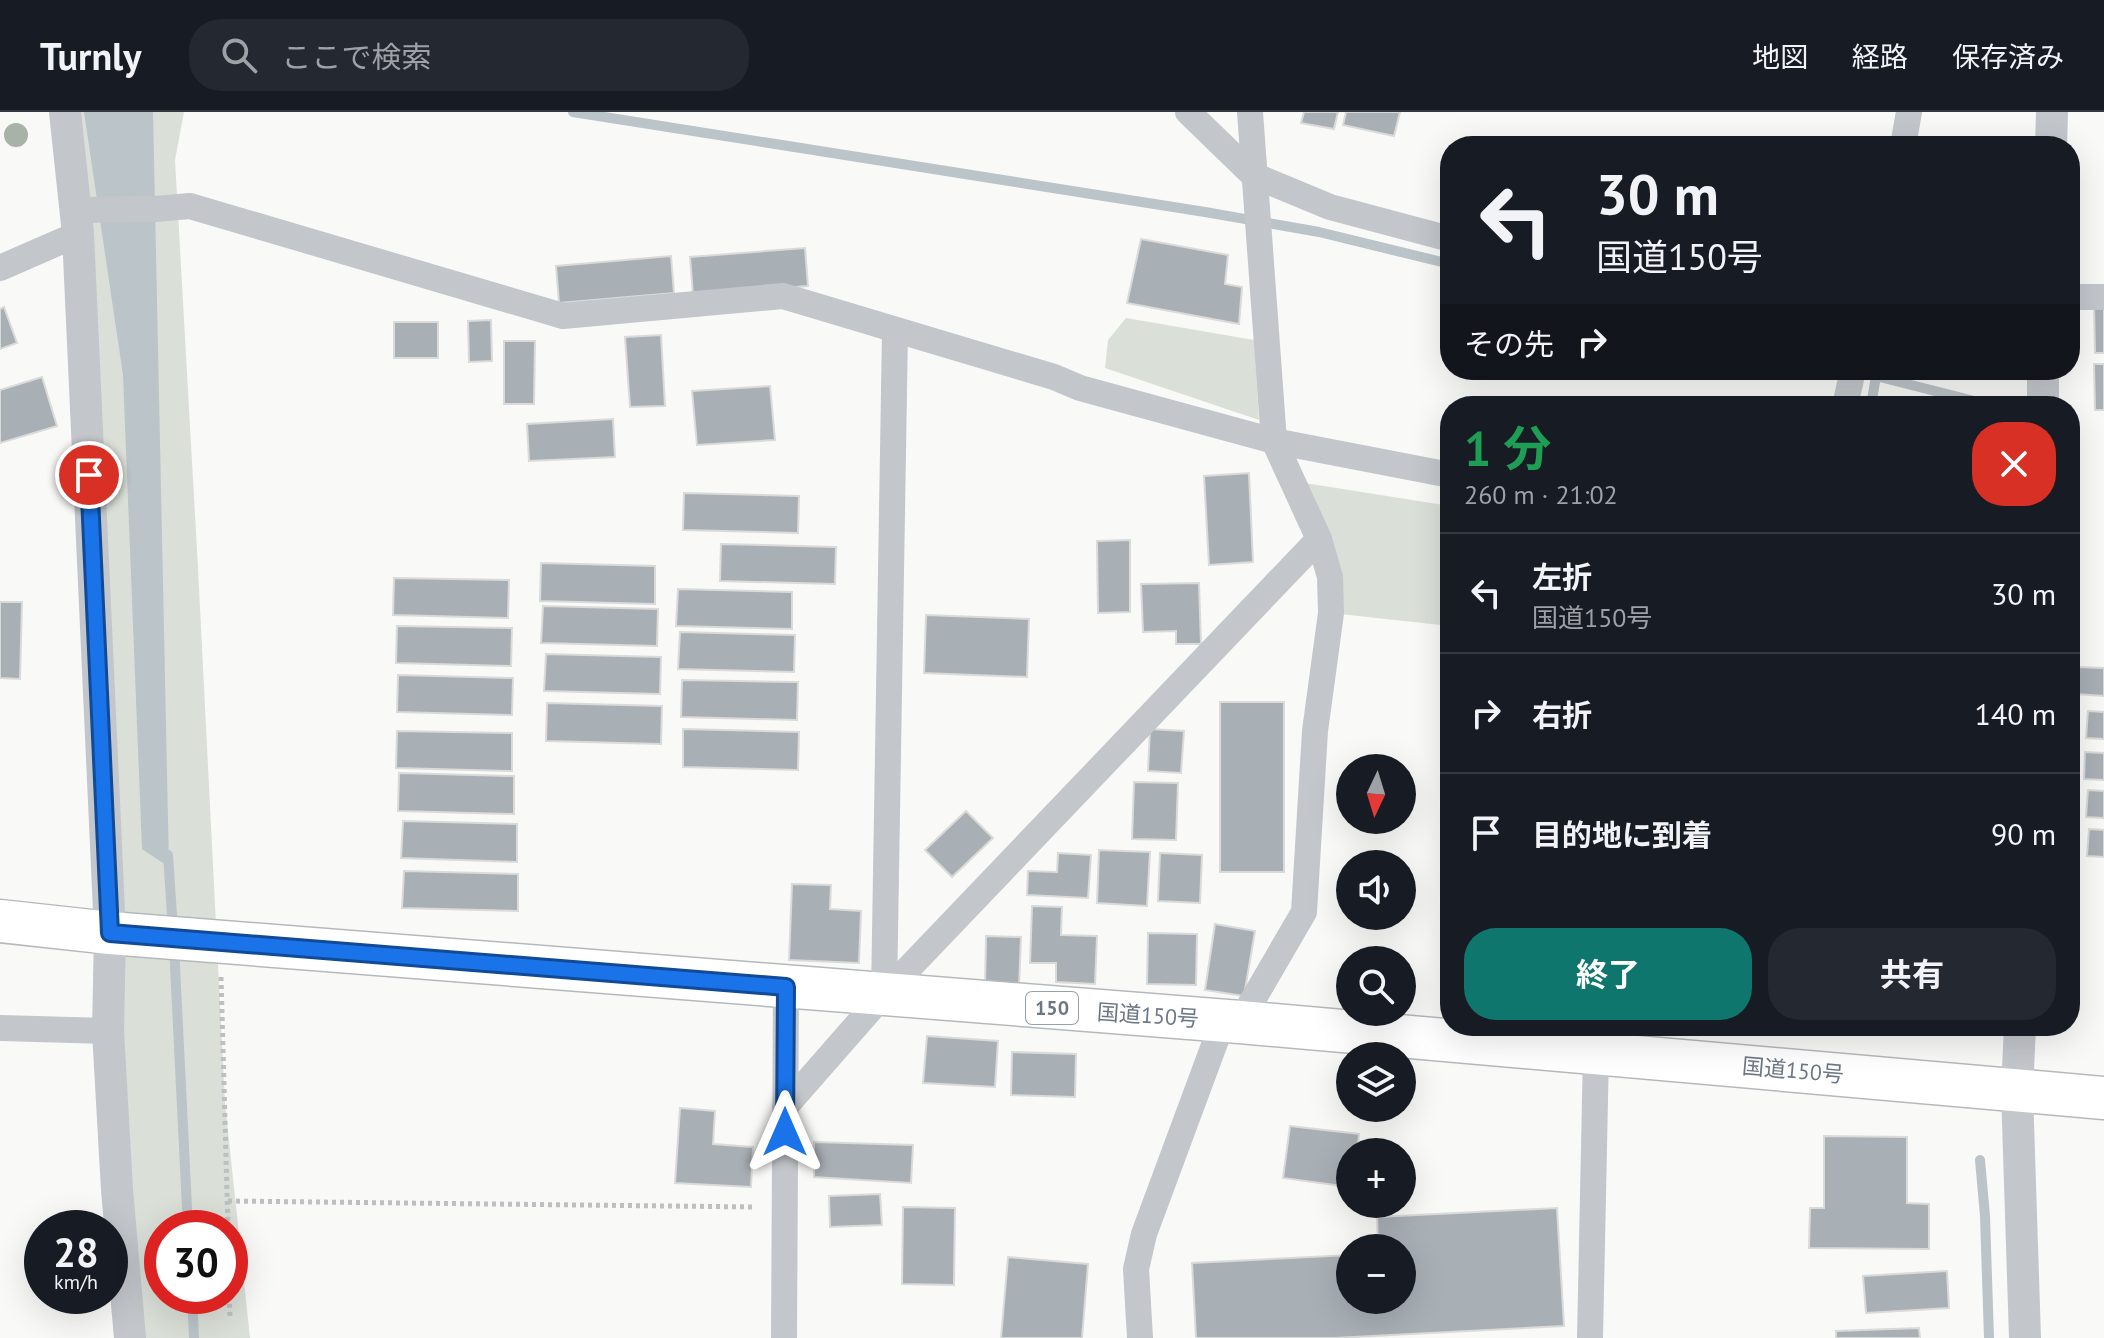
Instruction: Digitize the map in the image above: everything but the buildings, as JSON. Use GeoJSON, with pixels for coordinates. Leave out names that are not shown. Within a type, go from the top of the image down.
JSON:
{"type":"FeatureCollection","features":[{"type":"Feature","properties":{"kind":"highway","name":"国道150号"},"geometry":{"type":"LineString","coordinates":[[0,921],[110,933],[1596,1052],[2104,1098]]}},
{"type":"Feature","properties":{"kind":"street"},"geometry":{"type":"LineString","coordinates":[[65,112],[84,218],[110,933],[108,1031],[130,1338]]}},
{"type":"Feature","properties":{"kind":"street"},"geometry":{"type":"LineString","coordinates":[[1188,112],[1253,175],[1330,207],[1440,236]]}},
{"type":"Feature","properties":{"kind":"street"},"geometry":{"type":"LineString","coordinates":[[1140,1338],[1136,1269],[1144,1234],[1231,1022],[1304,912],[1315,731],[1331,613],[1330,577],[1319,539],[1274,441],[1250,112]]}},
{"type":"Feature","properties":{"kind":"street"},"geometry":{"type":"LineString","coordinates":[[1905,136],[1909,112]]}},
{"type":"Feature","properties":{"kind":"street"},"geometry":{"type":"LineString","coordinates":[[2051,136],[2052,112]]}},
{"type":"Feature","properties":{"kind":"street"},"geometry":{"type":"LineString","coordinates":[[0,268],[84,218],[190,206],[563,316],[783,296],[1054,377],[1080,388],[1274,441],[1440,473]]}},
{"type":"Feature","properties":{"kind":"street"},"geometry":{"type":"LineString","coordinates":[[2080,297],[2104,297]]}},
{"type":"Feature","properties":{"kind":"street"},"geometry":{"type":"LineString","coordinates":[[884,994],[895,331]]}},
{"type":"Feature","properties":{"kind":"street"},"geometry":{"type":"LineString","coordinates":[[785,1107],[884,994],[1319,539]]}},
{"type":"Feature","properties":{"kind":"street"},"geometry":{"type":"LineString","coordinates":[[784,1338],[786,987]]}},
{"type":"Feature","properties":{"kind":"street"},"geometry":{"type":"LineString","coordinates":[[0,1028],[108,1031]]}},
{"type":"Feature","properties":{"kind":"street"},"geometry":{"type":"LineString","coordinates":[[2020,1036],[2017,1091],[2025,1338]]}},
{"type":"Feature","properties":{"kind":"street"},"geometry":{"type":"LineString","coordinates":[[1590,1338],[1596,1052]]}},
{"type":"Feature","properties":{"kind":"path"},"geometry":{"type":"LineString","coordinates":[[220,942],[228,1210]]}},
{"type":"Feature","properties":{"kind":"path"},"geometry":{"type":"LineString","coordinates":[[228,1201],[785,1207]]}},
{"type":"Feature","properties":{"kind":"shaded area"},"geometry":{"type":"Polygon","coordinates":[[[50,112],[184,112],[175,160],[225,1103],[236,1210],[144,1210],[144,1314],[247,1314],[250,1338],[131,1338],[128,1210],[125,1210],[84,354],[50,112]]]}},
{"type":"Feature","properties":{"kind":"shaded area"},"geometry":{"type":"Polygon","coordinates":[[[84,112],[153,112],[169,867],[142,849],[123,375],[84,112]]]}},
{"type":"Feature","properties":{"kind":"shaded area"},"geometry":{"type":"Polygon","coordinates":[[[1126,318],[1254,340],[1259,420],[1105,368],[1108,340],[1126,318]]]}},
{"type":"Feature","properties":{"kind":"shaded area"},"geometry":{"type":"Polygon","coordinates":[[[1292,481],[1440,504],[1440,625],[1331,613],[1292,481]]]}},
{"type":"Feature","properties":{"kind":"waterway"},"geometry":{"type":"LineString","coordinates":[[573,112],[1205,212],[1319,232],[1440,262]]}},
{"type":"Feature","properties":{"kind":"waterway"},"geometry":{"type":"LineString","coordinates":[[1873,396],[1875,380]]}},
{"type":"Feature","properties":{"kind":"waterway"},"geometry":{"type":"LineString","coordinates":[[1892,380],[1955,396]]}},
{"type":"Feature","properties":{"kind":"waterway"},"geometry":{"type":"LineString","coordinates":[[168,855],[173,930]]}},
{"type":"Feature","properties":{"kind":"waterway"},"geometry":{"type":"LineString","coordinates":[[174,946],[187,1210]]}},
{"type":"Feature","properties":{"kind":"waterway"},"geometry":{"type":"LineString","coordinates":[[1980,1160],[1989,1338]]}},
{"type":"Feature","properties":{"kind":"waterway"},"geometry":{"type":"LineString","coordinates":[[193,1314],[194,1338]]}},
{"type":"Feature","properties":{"kind":"route"},"geometry":{"type":"LineString","coordinates":[[89,475],[110,933],[786,987],[785,1132]]}}]}
